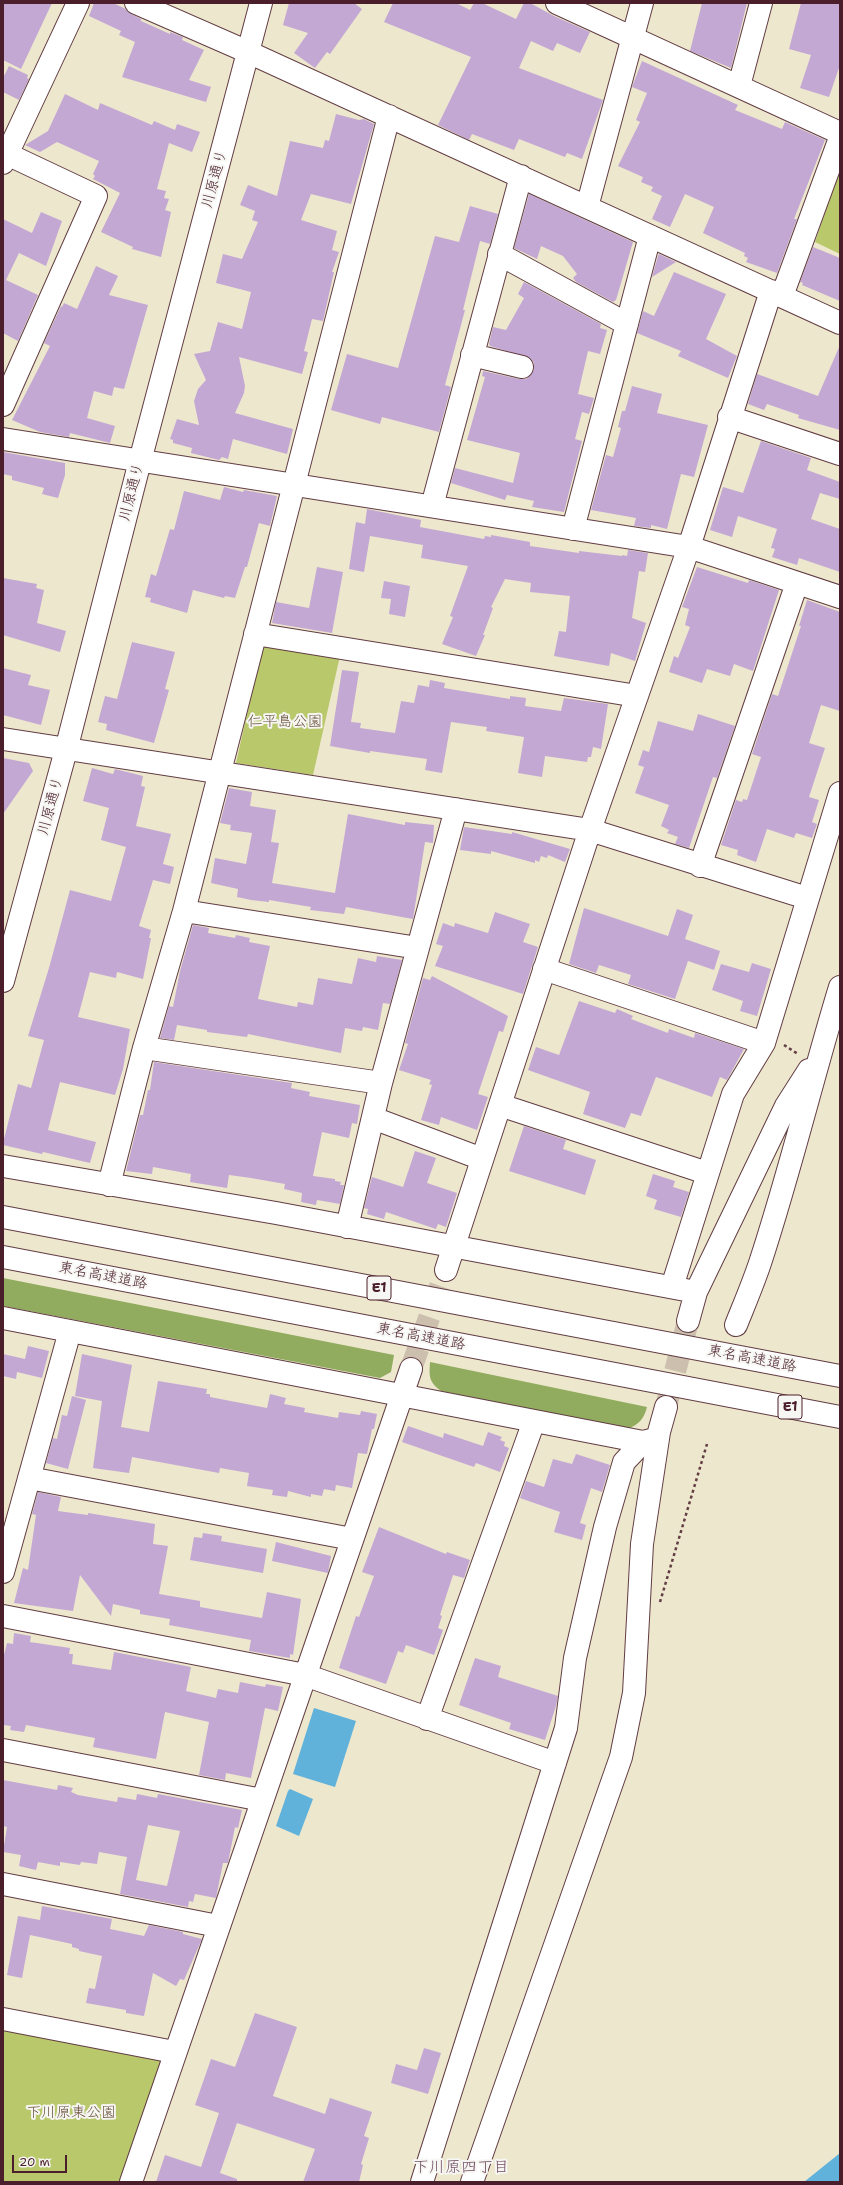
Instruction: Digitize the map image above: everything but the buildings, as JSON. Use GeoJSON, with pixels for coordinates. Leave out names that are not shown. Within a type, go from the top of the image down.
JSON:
{"type":"FeatureCollection","features":[{"type":"Feature","properties":{"kind":"main road"},"geometry":{"type":"LineString","coordinates":[[3,405],[96,196],[5,158],[78,3]]}},
{"type":"Feature","properties":{"kind":"main road"},"geometry":{"type":"LineString","coordinates":[[136,3],[389,116],[840,323]]}},
{"type":"Feature","properties":{"kind":"main road","name":"川原通り"},"geometry":{"type":"LineString","coordinates":[[3,981],[66,750],[140,461],[261,3]]}},
{"type":"Feature","properties":{"kind":"main road"},"geometry":{"type":"LineString","coordinates":[[558,3],[840,133]]}},
{"type":"Feature","properties":{"kind":"main road"},"geometry":{"type":"LineString","coordinates":[[587,207],[642,3]]}},
{"type":"Feature","properties":{"kind":"main road"},"geometry":{"type":"LineString","coordinates":[[739,86],[761,3]]}},
{"type":"Feature","properties":{"kind":"main road"},"geometry":{"type":"LineString","coordinates":[[109,1185],[144,1048],[184,911],[218,774],[389,116]]}},
{"type":"Feature","properties":{"kind":"main road"},"geometry":{"type":"LineString","coordinates":[[446,1270],[590,830],[688,547],[729,417],[776,294],[840,138]]}},
{"type":"Feature","properties":{"kind":"main road"},"geometry":{"type":"LineString","coordinates":[[432,506],[520,176]]}},
{"type":"Feature","properties":{"kind":"main road"},"geometry":{"type":"LineString","coordinates":[[572,529],[650,236]]}},
{"type":"Feature","properties":{"kind":"main road"},"geometry":{"type":"LineString","coordinates":[[499,254],[627,324]]}},
{"type":"Feature","properties":{"kind":"main road"},"geometry":{"type":"LineString","coordinates":[[472,355],[522,367]]}},
{"type":"Feature","properties":{"kind":"main road"},"geometry":{"type":"LineString","coordinates":[[729,417],[840,454]]}},
{"type":"Feature","properties":{"kind":"main road"},"geometry":{"type":"LineString","coordinates":[[3,439],[688,547],[840,597]]}},
{"type":"Feature","properties":{"kind":"main road"},"geometry":{"type":"LineString","coordinates":[[700,866],[797,583]]}},
{"type":"Feature","properties":{"kind":"main road"},"geometry":{"type":"LineString","coordinates":[[255,634],[637,696]]}},
{"type":"Feature","properties":{"kind":"main road"},"geometry":{"type":"LineString","coordinates":[[3,739],[218,774],[590,830],[700,866],[807,898]]}},
{"type":"Feature","properties":{"kind":"main road"},"geometry":{"type":"LineString","coordinates":[[672,1287],[733,1094],[765,1039],[840,793]]}},
{"type":"Feature","properties":{"kind":"main road"},"geometry":{"type":"LineString","coordinates":[[347,1227],[381,1083],[456,809]]}},
{"type":"Feature","properties":{"kind":"main road"},"geometry":{"type":"LineString","coordinates":[[184,911],[418,948]]}},
{"type":"Feature","properties":{"kind":"main road"},"geometry":{"type":"LineString","coordinates":[[544,969],[765,1039]]}},
{"type":"Feature","properties":{"kind":"main road"},"geometry":{"type":"LineString","coordinates":[[736,1326],[760,1265],[783,1192],[817,1057],[840,987]]}},
{"type":"Feature","properties":{"kind":"main road"},"geometry":{"type":"LineString","coordinates":[[144,1048],[381,1083]]}},
{"type":"Feature","properties":{"kind":"main road"},"geometry":{"type":"LineString","coordinates":[[688,1321],[696,1292],[786,1106],[817,1057]]}},
{"type":"Feature","properties":{"kind":"main road"},"geometry":{"type":"LineString","coordinates":[[500,1105],[707,1173]]}},
{"type":"Feature","properties":{"kind":"main road"},"geometry":{"type":"LineString","coordinates":[[373,1118],[482,1159]]}},
{"type":"Feature","properties":{"kind":"main road"},"geometry":{"type":"LineString","coordinates":[[3,1166],[347,1227],[696,1292]]}},
{"type":"Feature","properties":{"kind":"main road","name":"東名高速道路"},"geometry":{"type":"LineString","coordinates":[[3,1217],[840,1376]]}},
{"type":"Feature","properties":{"kind":"main road","name":"東名高速道路"},"geometry":{"type":"LineString","coordinates":[[3,1257],[840,1417]]}},
{"type":"Feature","properties":{"kind":"main road"},"geometry":{"type":"LineString","coordinates":[[3,1318],[534,1421],[650,1440]]}},
{"type":"Feature","properties":{"kind":"main road"},"geometry":{"type":"LineString","coordinates":[[3,1572],[70,1331]]}},
{"type":"Feature","properties":{"kind":"main road"},"geometry":{"type":"LineString","coordinates":[[131,2182],[174,2052],[411,1369]]}},
{"type":"Feature","properties":{"kind":"main road"},"geometry":{"type":"LineString","coordinates":[[472,2182],[621,1757],[634,1692],[642,1544],[650,1440],[666,1406]]}},
{"type":"Feature","properties":{"kind":"main road"},"geometry":{"type":"LineString","coordinates":[[427,1719],[534,1421]]}},
{"type":"Feature","properties":{"kind":"main road"},"geometry":{"type":"LineString","coordinates":[[422,2182],[566,1728],[574,1658],[605,1527],[624,1462],[650,1440]]}},
{"type":"Feature","properties":{"kind":"main road"},"geometry":{"type":"LineString","coordinates":[[29,1478],[352,1539]]}},
{"type":"Feature","properties":{"kind":"main road"},"geometry":{"type":"LineString","coordinates":[[3,1616],[305,1675],[555,1763]]}},
{"type":"Feature","properties":{"kind":"main road"},"geometry":{"type":"LineString","coordinates":[[3,1750],[262,1800]]}},
{"type":"Feature","properties":{"kind":"main road"},"geometry":{"type":"LineString","coordinates":[[3,1884],[218,1926]]}},
{"type":"Feature","properties":{"kind":"main road"},"geometry":{"type":"LineString","coordinates":[[3,2019],[174,2052]]}},
{"type":"Feature","properties":{"kind":"path"},"geometry":{"type":"LineString","coordinates":[[765,1039],[817,1057]]}},
{"type":"Feature","properties":{"kind":"path"},"geometry":{"type":"LineString","coordinates":[[658,1610],[707,1444]]}},
{"type":"Feature","properties":{"kind":"green space"},"geometry":{"type":"Polygon","coordinates":[[[840,169],[840,254],[815,242],[840,169]]]}},
{"type":"Feature","properties":{"kind":"green space","name":"仁平島公園"},"geometry":{"type":"Polygon","coordinates":[[[263,643],[340,656],[313,775],[236,763],[263,643]]]}},
{"type":"Feature","properties":{"kind":"green space"},"geometry":{"type":"Polygon","coordinates":[[[3,1278],[394,1355],[391,1372],[380,1378],[3,1306],[3,1278]]]}},
{"type":"Feature","properties":{"kind":"green space"},"geometry":{"type":"Polygon","coordinates":[[[430,1362],[647,1407],[640,1421],[628,1429],[441,1391],[432,1382],[430,1362]]]}},
{"type":"Feature","properties":{"kind":"green space","name":"下川原東公園"},"geometry":{"type":"Polygon","coordinates":[[[3,2030],[164,2061],[124,2182],[3,2182],[3,2030]]]}},
{"type":"Feature","properties":{"kind":"water"},"geometry":{"type":"Polygon","coordinates":[[[314,1708],[356,1721],[335,1787],[293,1774],[314,1708]]]}},
{"type":"Feature","properties":{"kind":"water"},"geometry":{"type":"Polygon","coordinates":[[[290,1789],[313,1799],[299,1836],[276,1826],[290,1789]]]}},
{"type":"Feature","properties":{"kind":"water"},"geometry":{"type":"Polygon","coordinates":[[[840,2153],[840,2182],[804,2182],[840,2153]]]}},
{"type":"Feature","properties":{"kind":"tunnel"},"geometry":{"type":"LineString","coordinates":[[411,1369],[446,1270]]}},
{"type":"Feature","properties":{"kind":"tunnel"},"geometry":{"type":"LineString","coordinates":[[667,1403],[688,1321]]}},
{"type":"Feature","properties":{"kind":"district","name":"下川原四丁目"},"geometry":{"type":"Point","coordinates":[461,2168]}}]}
